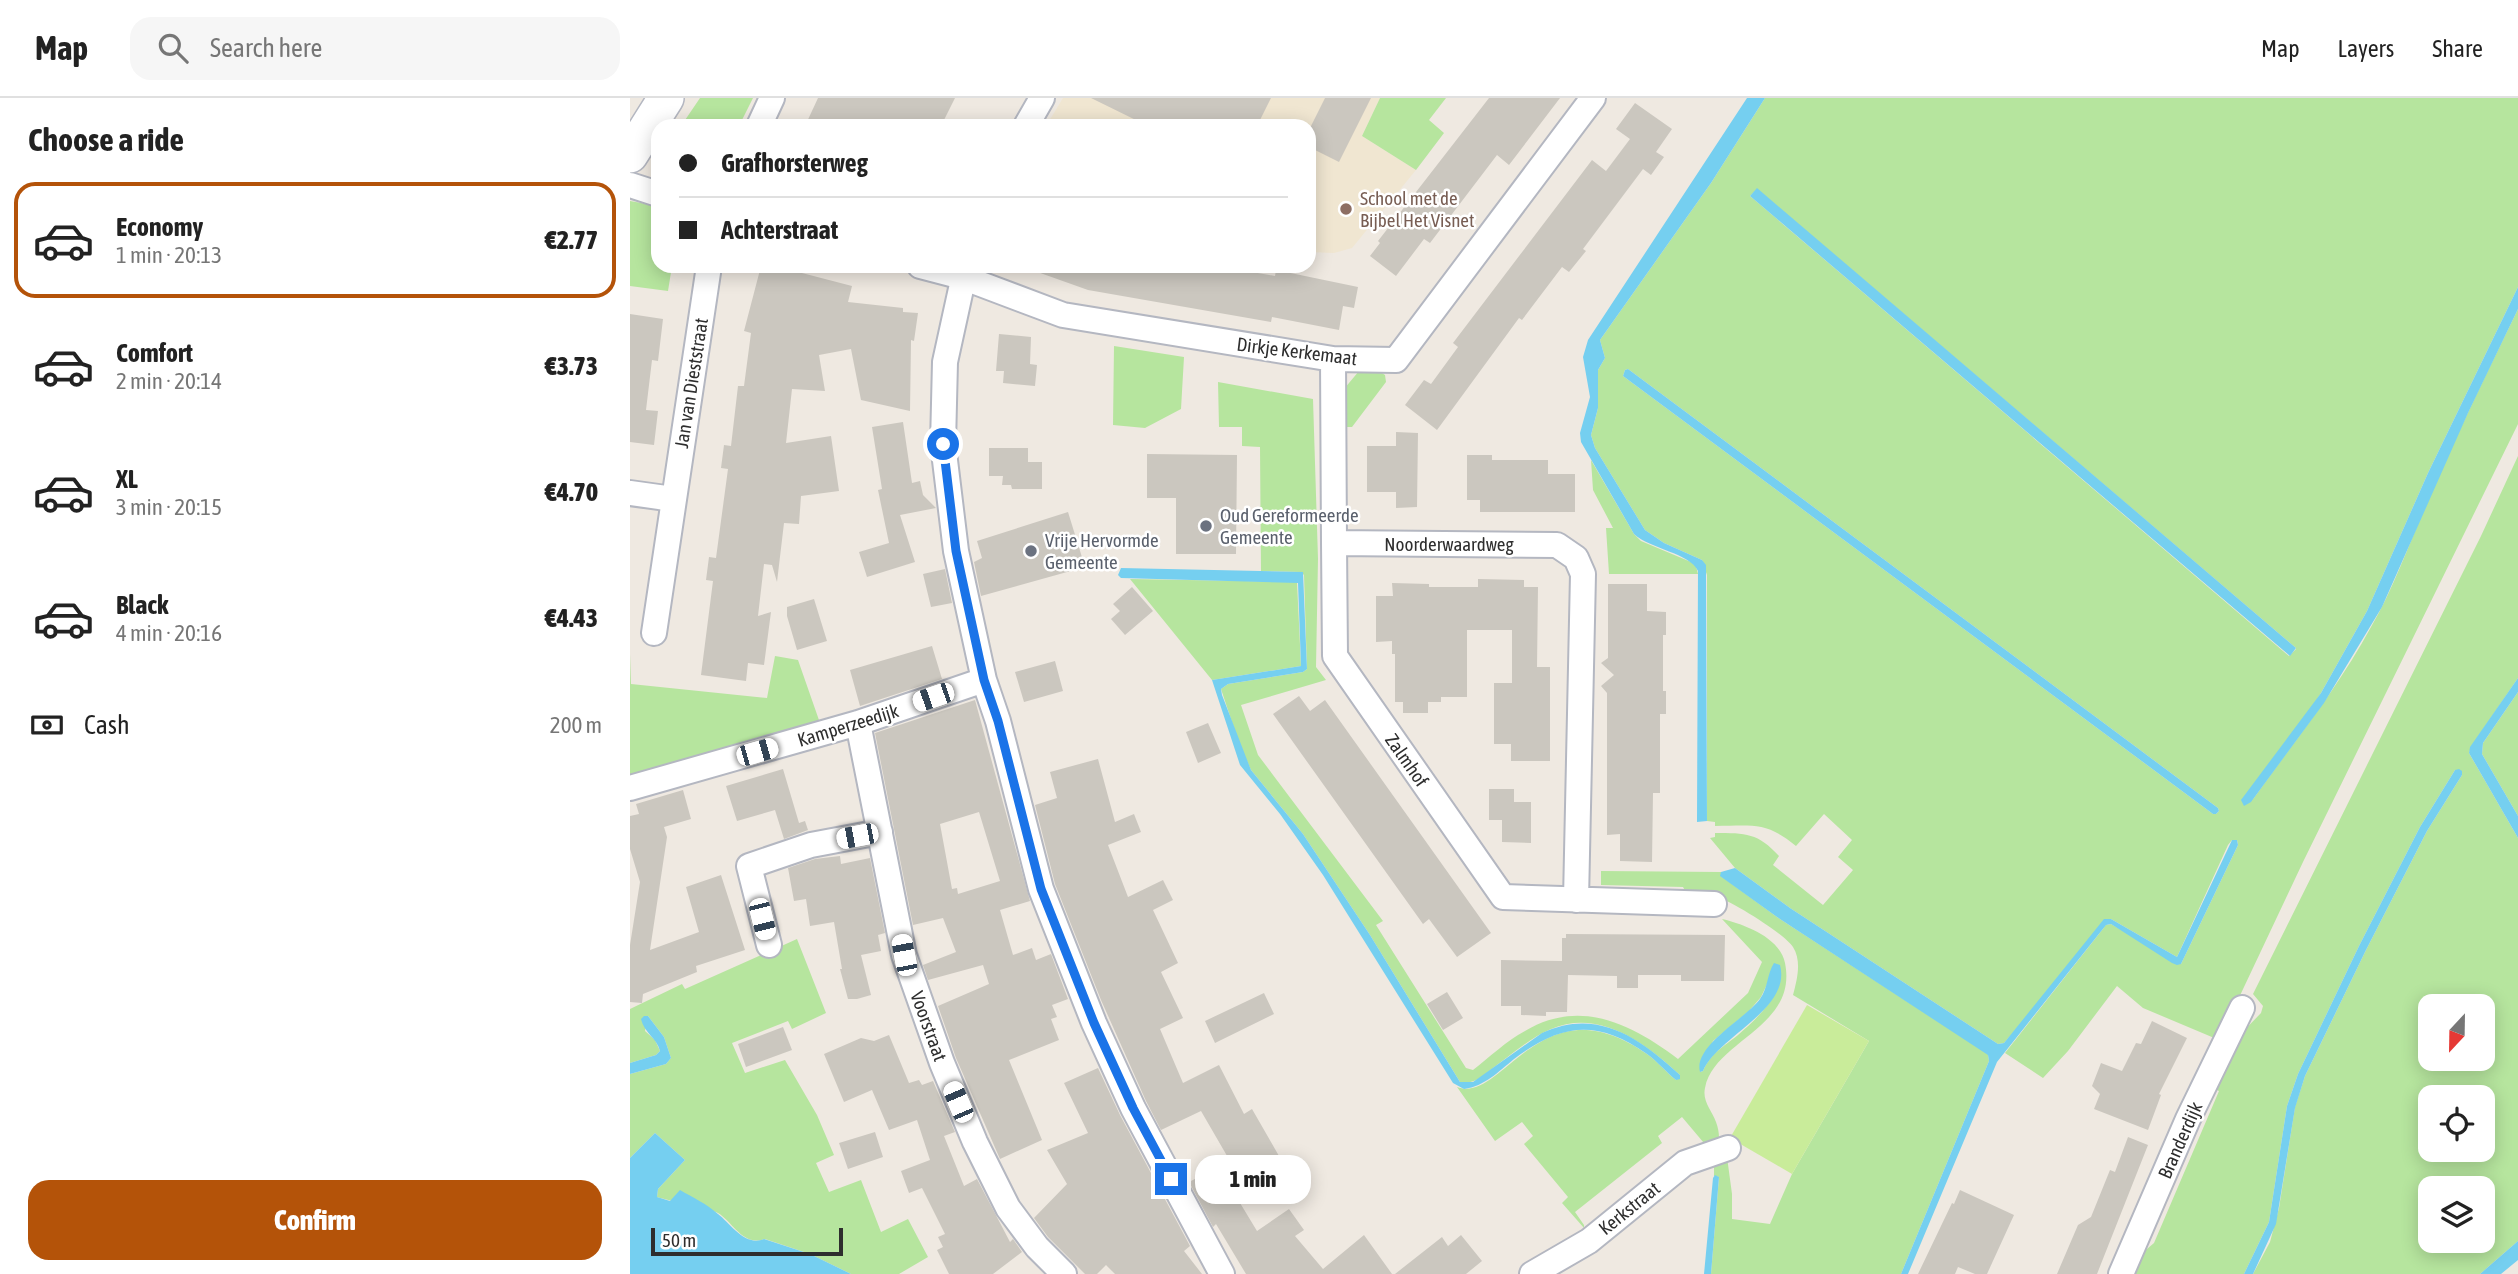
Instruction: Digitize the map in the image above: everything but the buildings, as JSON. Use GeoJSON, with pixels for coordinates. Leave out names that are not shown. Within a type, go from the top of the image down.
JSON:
{"type":"FeatureCollection","features":[{"type":"Feature","properties":{"kind":"main road"},"geometry":{"type":"LineString","coordinates":[[653,119],[666,98]]}},
{"type":"Feature","properties":{"kind":"main road"},"geometry":{"type":"LineString","coordinates":[[630,155],[651,122]]}},
{"type":"Feature","properties":{"kind":"street"},"geometry":{"type":"LineString","coordinates":[[762,119],[772,98]]}},
{"type":"Feature","properties":{"kind":"street"},"geometry":{"type":"LineString","coordinates":[[1030,119],[1042,98]]}},
{"type":"Feature","properties":{"kind":"street","name":"Dirkje Kerkemaat"},"geometry":{"type":"LineString","coordinates":[[966,273],[1063,315],[1333,359],[1396,360],[1593,98]]}},
{"type":"Feature","properties":{"kind":"street"},"geometry":{"type":"LineString","coordinates":[[630,185],[651,192]]}},
{"type":"Feature","properties":{"kind":"street","name":"Jan van Dieststraat"},"geometry":{"type":"LineString","coordinates":[[654,633],[708,273]]}},
{"type":"Feature","properties":{"kind":"street"},"geometry":{"type":"LineString","coordinates":[[964,273],[945,362],[943,444],[956,551],[984,680],[998,721],[1041,889],[1094,1023],[1133,1108],[1222,1274]]}},
{"type":"Feature","properties":{"kind":"street"},"geometry":{"type":"LineString","coordinates":[[1333,359],[1334,543]]}},
{"type":"Feature","properties":{"kind":"street"},"geometry":{"type":"LineString","coordinates":[[630,493],[673,499]]}},
{"type":"Feature","properties":{"kind":"street","name":"Noorderwaardweg"},"geometry":{"type":"LineString","coordinates":[[1334,543],[1557,545],[1576,558],[1583,574],[1576,900]]}},
{"type":"Feature","properties":{"kind":"street","name":"Zalmhof"},"geometry":{"type":"LineString","coordinates":[[1334,543],[1335,656],[1503,897],[1714,904]]}},
{"type":"Feature","properties":{"kind":"street","name":"Kamperzeedijk"},"geometry":{"type":"LineString","coordinates":[[630,788],[858,723],[984,680]]}},
{"type":"Feature","properties":{"kind":"street","name":"Voorstraat"},"geometry":{"type":"LineString","coordinates":[[858,723],[904,955],[942,1063],[970,1131],[1008,1208],[1020,1227],[1064,1274]]}},
{"type":"Feature","properties":{"kind":"street"},"geometry":{"type":"LineString","coordinates":[[769,945],[749,866],[811,845],[880,832]]}},
{"type":"Feature","properties":{"kind":"street","name":"Branderdijk"},"geometry":{"type":"LineString","coordinates":[[2121,1274],[2188,1119],[2242,1008]]}},
{"type":"Feature","properties":{"kind":"street","name":"Kerkstraat"},"geometry":{"type":"LineString","coordinates":[[1532,1274],[1589,1241],[1685,1163],[1728,1148]]}},
{"type":"Feature","properties":{"kind":"shaded area","name":"School met de Bijbel Het Visnet"},"geometry":{"type":"Polygon","coordinates":[[[1063,98],[1380,98],[1362,136],[1416,170],[1352,248],[1334,253],[1316,252],[1316,119],[1050,119],[1063,98]]]}},
{"type":"Feature","properties":{"kind":"green space"},"geometry":{"type":"Polygon","coordinates":[[[700,98],[753,98],[742,119],[686,119],[700,98]]]}},
{"type":"Feature","properties":{"kind":"green space"},"geometry":{"type":"Polygon","coordinates":[[[1380,98],[1446,98],[1429,120],[1444,133],[1416,170],[1362,136],[1380,98]]]}},
{"type":"Feature","properties":{"kind":"green space"},"geometry":{"type":"Polygon","coordinates":[[[1765,98],[2518,98],[2518,287],[2428,473],[2367,611],[2321,693],[2251,802],[2329,695],[2380,611],[2451,449],[2518,309],[2518,424],[2303,862],[2219,1040],[2143,1008],[2117,986],[2068,1051],[2043,1078],[2005,1053],[2106,925],[2111,924],[2181,964],[2238,845],[2237,840],[2232,840],[2228,845],[2177,957],[2111,919],[2004,1043],[1998,1044],[1790,908],[1735,868],[1710,838],[1715,837],[1715,833],[1726,833],[1743,834],[1758,839],[1779,856],[1773,865],[1823,905],[1853,870],[1838,857],[1852,840],[1824,814],[1796,846],[1767,829],[1715,826],[1715,822],[1707,821],[1707,575],[1702,560],[1664,543],[1645,530],[1595,448],[1591,435],[1598,408],[1598,370],[1605,358],[1600,340],[1711,183],[1765,98]],[[1757,189],[1750,196],[2289,656],[2296,649],[2296,648],[1757,189]],[[1628,369],[1623,376],[2213,814],[2219,811],[2218,808],[1628,369]]]}},
{"type":"Feature","properties":{"kind":"green space"},"geometry":{"type":"Polygon","coordinates":[[[630,201],[651,205],[651,273],[671,273],[668,291],[630,286],[630,201]]]}},
{"type":"Feature","properties":{"kind":"green space"},"geometry":{"type":"Polygon","coordinates":[[[1114,346],[1184,357],[1181,409],[1145,428],[1113,425],[1114,346]]]}},
{"type":"Feature","properties":{"kind":"green space"},"geometry":{"type":"Polygon","coordinates":[[[1359,371],[1379,371],[1385,375],[1386,382],[1352,427],[1347,427],[1344,425],[1344,389],[1359,371]]]}},
{"type":"Feature","properties":{"kind":"green space"},"geometry":{"type":"Polygon","coordinates":[[[1218,382],[1313,399],[1318,559],[1316,667],[1326,680],[1241,705],[1258,755],[1383,921],[1376,925],[1466,1068],[1473,1070],[1505,1044],[1545,1021],[1585,1016],[1624,1026],[1678,1059],[1748,993],[1762,962],[1722,919],[1760,933],[1782,954],[1786,985],[1779,1003],[1768,1018],[1723,1057],[1705,1088],[1705,1097],[1717,1124],[1719,1138],[1709,1149],[1682,1117],[1658,1136],[1662,1143],[1575,1212],[1584,1228],[1562,1203],[1568,1197],[1524,1144],[1533,1136],[1522,1122],[1495,1141],[1457,1087],[1474,1088],[1552,1036],[1579,1030],[1610,1035],[1647,1054],[1676,1080],[1680,1075],[1637,1041],[1621,1032],[1587,1023],[1551,1029],[1528,1042],[1478,1079],[1460,1082],[1370,935],[1303,834],[1251,770],[1239,743],[1221,689],[1228,684],[1303,672],[1307,669],[1304,575],[1301,572],[1261,571],[1260,447],[1242,446],[1242,427],[1219,427],[1218,382]],[[1769,980],[1761,997],[1749,1011],[1713,1041],[1700,1072],[1718,1051],[1761,1013],[1778,988],[1769,980]]]}},
{"type":"Feature","properties":{"kind":"green space"},"geometry":{"type":"Polygon","coordinates":[[[2518,456],[2518,678],[2469,753],[2518,838],[2518,1241],[2480,1274],[2253,1274],[2270,1242],[2279,1208],[2295,1107],[2305,1076],[2427,831],[2462,775],[2455,770],[2420,827],[2298,1074],[2287,1106],[2269,1222],[2244,1274],[2128,1274],[2134,1260],[2154,1243],[2219,1091],[2212,1088],[2231,1044],[2261,1013],[2263,1006],[2253,994],[2481,536],[2518,456]]]}},
{"type":"Feature","properties":{"kind":"green space"},"geometry":{"type":"Polygon","coordinates":[[[1591,460],[1634,534],[1641,541],[1691,562],[1696,566],[1698,574],[1609,574],[1606,528],[1613,528],[1593,490],[1591,460]]]}},
{"type":"Feature","properties":{"kind":"green space"},"geometry":{"type":"Polygon","coordinates":[[[1130,579],[1297,582],[1301,666],[1212,680],[1130,579]]]}},
{"type":"Feature","properties":{"kind":"green space"},"geometry":{"type":"Polygon","coordinates":[[[630,654],[631,684],[767,698],[775,656],[798,660],[820,723],[630,782],[630,654]]]}},
{"type":"Feature","properties":{"kind":"green space"},"geometry":{"type":"Polygon","coordinates":[[[2518,692],[2518,816],[2482,754],[2483,743],[2518,692]]]}},
{"type":"Feature","properties":{"kind":"green space"},"geometry":{"type":"Polygon","coordinates":[[[1601,871],[1721,872],[1721,876],[1777,917],[1988,1054],[1989,1061],[1901,1274],[1711,1274],[1719,1177],[1714,1176],[1714,1161],[1727,1157],[1732,1219],[1770,1224],[1792,1174],[1869,1041],[1793,995],[1798,971],[1796,952],[1780,934],[1757,918],[1723,899],[1688,896],[1683,887],[1601,885],[1601,871]]]}},
{"type":"Feature","properties":{"kind":"green space"},"geometry":{"type":"Polygon","coordinates":[[[797,939],[826,1013],[792,1029],[788,1021],[732,1043],[745,1073],[785,1060],[817,1115],[834,1155],[816,1163],[829,1192],[861,1180],[881,1232],[908,1219],[928,1257],[899,1274],[851,1274],[810,1254],[765,1239],[750,1240],[718,1213],[657,1197],[658,1189],[685,1160],[655,1133],[630,1158],[630,1074],[666,1064],[671,1058],[664,1037],[648,1016],[645,1031],[655,1040],[660,1051],[656,1055],[630,1063],[630,1009],[682,984],[685,989],[797,939]]]}},
{"type":"Feature","properties":{"kind":"green space"},"geometry":{"type":"Polygon","coordinates":[[[1807,1005],[1869,1041],[1792,1174],[1730,1138],[1807,1005]]]}},
{"type":"Feature","properties":{"kind":"water"},"geometry":{"type":"Polygon","coordinates":[[[1747,98],[1765,98],[1711,183],[1600,340],[1605,358],[1598,370],[1598,408],[1591,435],[1595,448],[1645,530],[1664,543],[1702,560],[1706,565],[1707,821],[1697,822],[1698,571],[1687,560],[1634,534],[1581,442],[1580,433],[1590,397],[1583,357],[1588,340],[1747,98]]]}},
{"type":"Feature","properties":{"kind":"water"},"geometry":{"type":"Polygon","coordinates":[[[1757,188],[2296,648],[2290,656],[1750,196],[1757,188]]]}},
{"type":"Feature","properties":{"kind":"water"},"geometry":{"type":"Polygon","coordinates":[[[2518,287],[2518,309],[2468,413],[2382,607],[2324,703],[2251,802],[2244,806],[2241,800],[2321,693],[2367,611],[2428,473],[2518,287]]]}},
{"type":"Feature","properties":{"kind":"water"},"geometry":{"type":"Polygon","coordinates":[[[1628,369],[2219,811],[2213,814],[1623,376],[1628,369]]]}},
{"type":"Feature","properties":{"kind":"water"},"geometry":{"type":"Polygon","coordinates":[[[1121,568],[1303,572],[1307,669],[1303,672],[1228,684],[1221,689],[1222,695],[1251,770],[1303,834],[1370,935],[1460,1082],[1473,1082],[1542,1033],[1581,1023],[1617,1030],[1633,1039],[1665,1062],[1680,1075],[1680,1079],[1676,1080],[1651,1057],[1629,1043],[1612,1035],[1580,1030],[1564,1032],[1531,1047],[1478,1085],[1464,1089],[1453,1083],[1323,875],[1280,814],[1240,765],[1212,680],[1301,666],[1298,583],[1121,578],[1118,575],[1121,568]]]}},
{"type":"Feature","properties":{"kind":"water"},"geometry":{"type":"Polygon","coordinates":[[[2518,678],[2518,692],[2483,743],[2482,754],[2518,816],[2518,838],[2469,753],[2470,747],[2518,678]]]}},
{"type":"Feature","properties":{"kind":"water"},"geometry":{"type":"Polygon","coordinates":[[[2459,769],[2462,775],[2427,831],[2305,1076],[2295,1108],[2276,1224],[2253,1274],[2244,1274],[2269,1222],[2287,1106],[2298,1074],[2420,827],[2455,770],[2459,769]]]}},
{"type":"Feature","properties":{"kind":"water"},"geometry":{"type":"Polygon","coordinates":[[[2232,840],[2237,840],[2238,845],[2181,964],[2172,963],[2111,924],[2106,925],[1997,1062],[1908,1274],[1901,1274],[1989,1061],[1988,1055],[1777,917],[1720,876],[1721,872],[1735,868],[1790,908],[1998,1044],[2004,1043],[2104,919],[2111,919],[2177,957],[2232,840]]]}},
{"type":"Feature","properties":{"kind":"water"},"geometry":{"type":"Polygon","coordinates":[[[1774,963],[1780,965],[1781,981],[1775,995],[1765,1009],[1723,1046],[1700,1072],[1704,1052],[1760,999],[1774,963]]]}},
{"type":"Feature","properties":{"kind":"water"},"geometry":{"type":"Polygon","coordinates":[[[648,1016],[664,1037],[671,1058],[666,1064],[630,1074],[630,1063],[656,1055],[660,1051],[643,1024],[641,1019],[648,1016]]]}},
{"type":"Feature","properties":{"kind":"water"},"geometry":{"type":"Polygon","coordinates":[[[655,1133],[685,1160],[658,1189],[657,1197],[670,1201],[680,1190],[709,1207],[751,1240],[764,1239],[810,1254],[851,1274],[630,1274],[630,1158],[655,1133]]]}},
{"type":"Feature","properties":{"kind":"water"},"geometry":{"type":"Polygon","coordinates":[[[1715,1175],[1719,1177],[1711,1274],[1704,1274],[1713,1178],[1715,1175]]]}},
{"type":"Feature","properties":{"kind":"water"},"geometry":{"type":"Polygon","coordinates":[[[2518,1241],[2518,1260],[2501,1274],[2480,1274],[2518,1241]]]}},
{"type":"Feature","properties":{"kind":"place","name":"School met de Bijbel Het Visnet"},"geometry":{"type":"Point","coordinates":[1346,209]}},
{"type":"Feature","properties":{"kind":"place","name":"Oud Gereformeerde Gemeente"},"geometry":{"type":"Point","coordinates":[1206,526]}},
{"type":"Feature","properties":{"kind":"place","name":"Vrije Hervormde Gemeente"},"geometry":{"type":"Point","coordinates":[1031,551]}},
{"type":"Feature","properties":{"kind":"route"},"geometry":{"type":"LineString","coordinates":[[943,444],[956,551],[984,680],[998,721],[1041,889],[1094,1023],[1133,1108],[1171,1179]]}}]}
